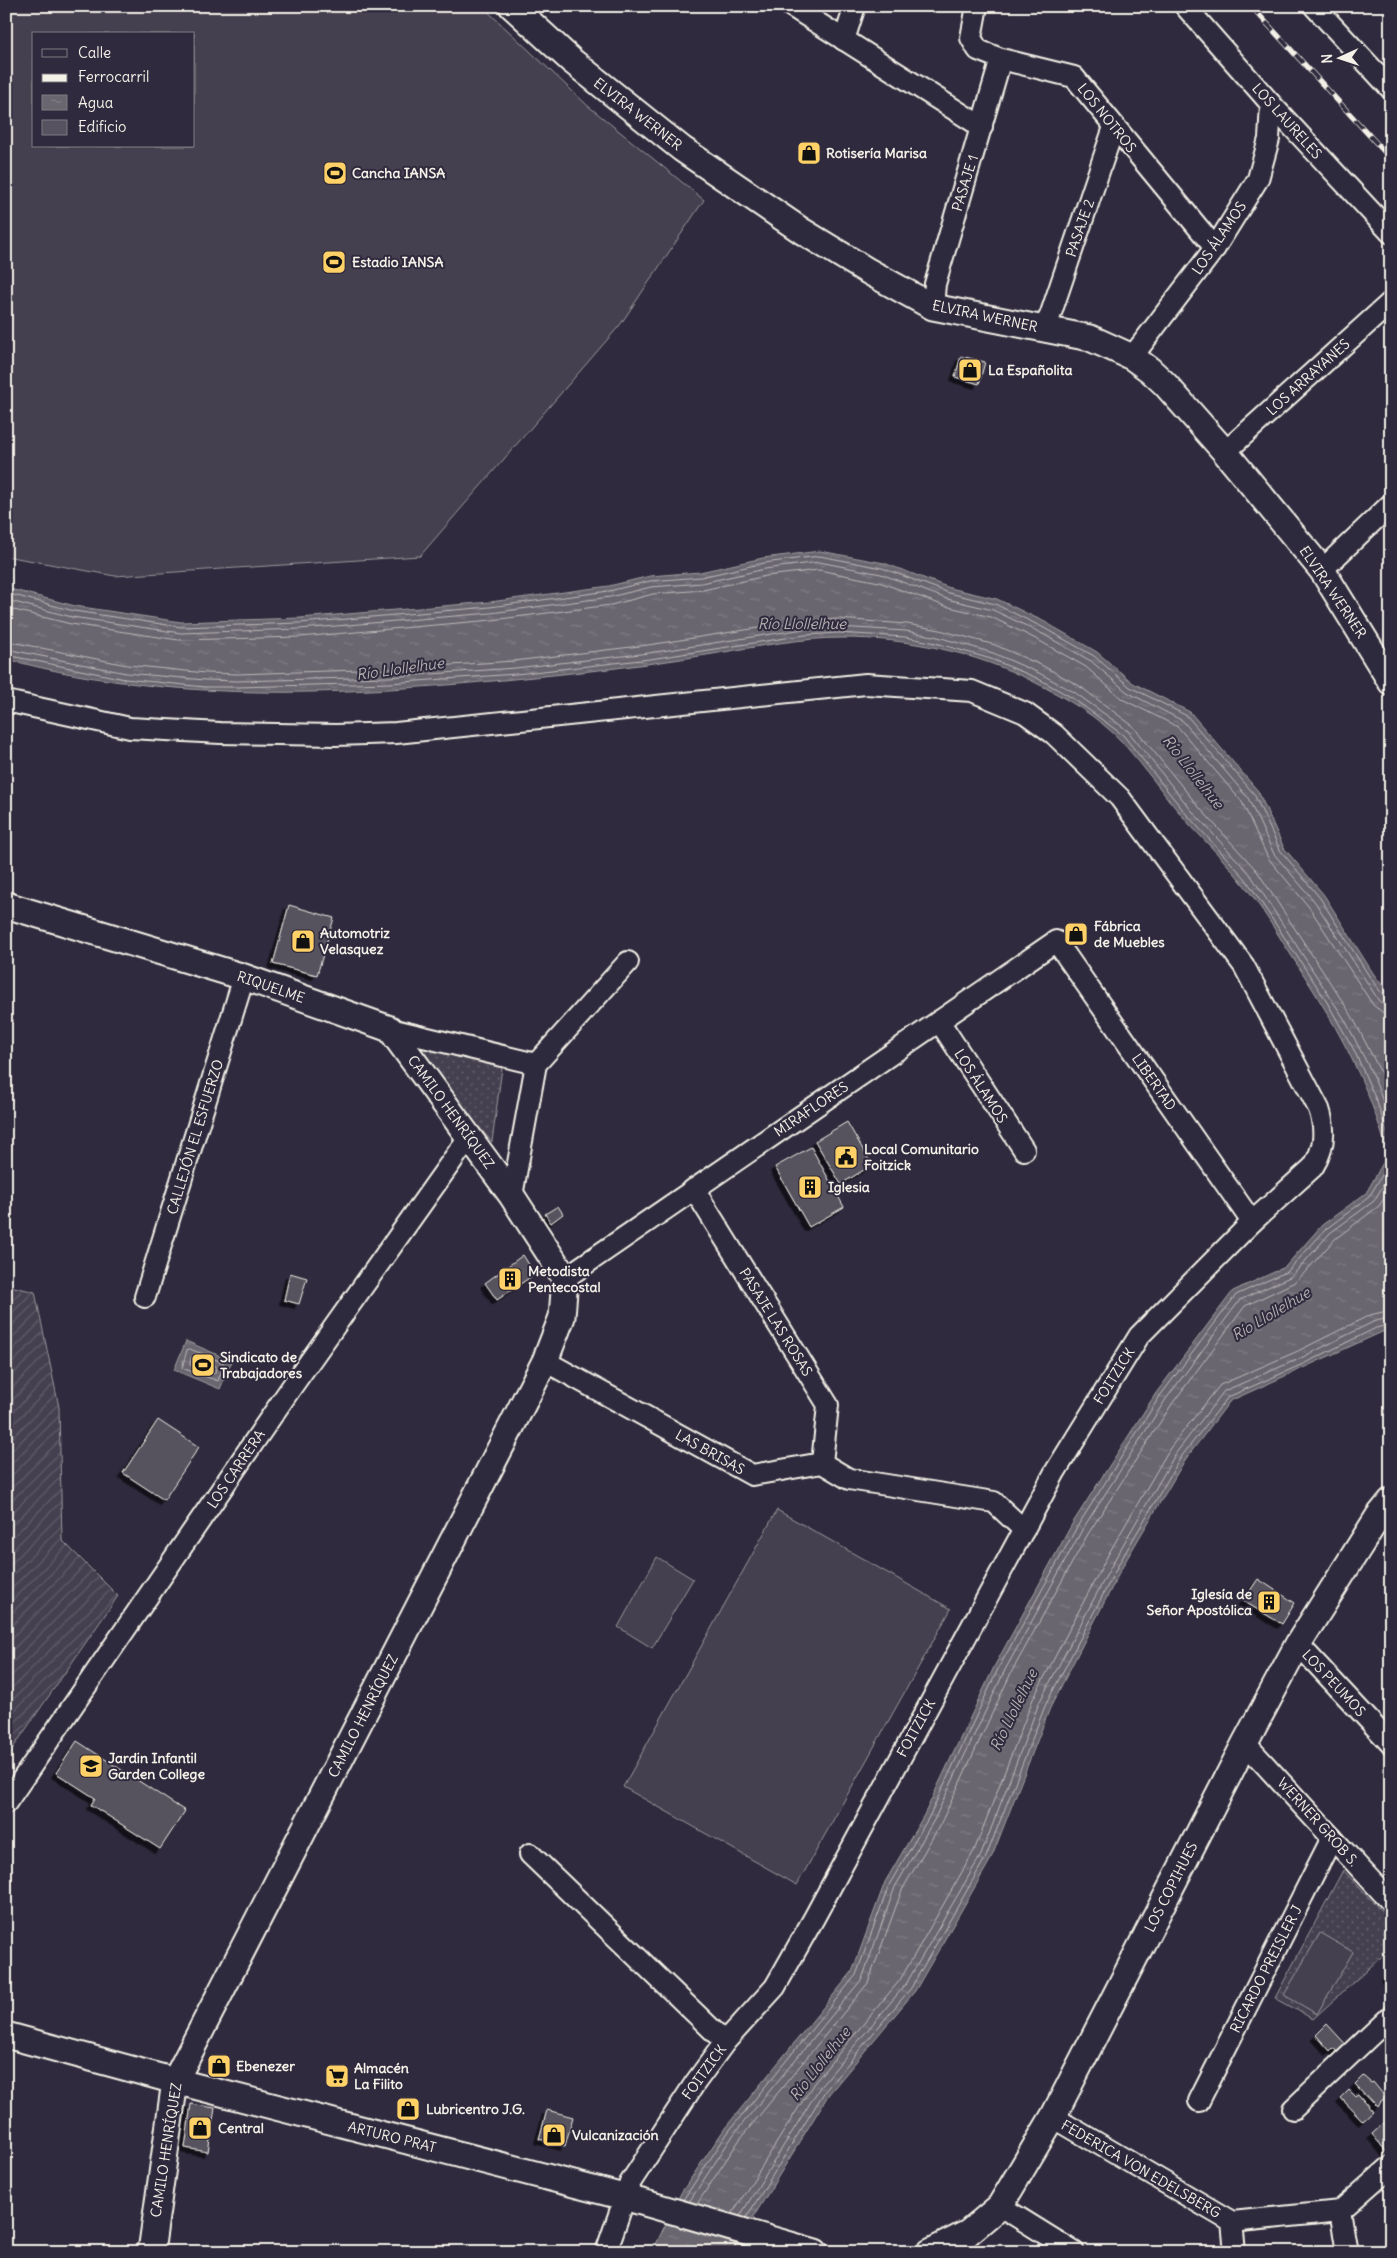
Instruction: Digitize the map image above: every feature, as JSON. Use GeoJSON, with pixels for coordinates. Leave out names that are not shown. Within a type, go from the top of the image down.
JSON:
{"type":"FeatureCollection","features":[{"type":"Feature","properties":{"kind":"main road","name":"ELVIRA WERNER"},"geometry":{"type":"LineString","coordinates":[[512,6],[572,61],[626,106],[739,190],[810,236],[932,307],[1090,338],[1132,357],[1165,384],[1225,452],[1322,570],[1391,682]]}},
{"type":"Feature","properties":{"kind":"main road","name":"RIQUELME"},"geometry":{"type":"LineString","coordinates":[[6,905],[244,977],[390,1029]]}},
{"type":"Feature","properties":{"kind":"main road","name":"CAMILO HENRÍQUEZ"},"geometry":{"type":"LineString","coordinates":[[151,2252],[175,2081],[545,1361],[562,1318],[565,1278],[512,1196],[390,1029]]}},
{"type":"Feature","properties":{"kind":"main road","name":"LOS COPIHUES"},"geometry":{"type":"LineString","coordinates":[[930,2252],[968,2232],[1000,2206],[1053,2117],[1245,1743],[1298,1644],[1386,1514]]}},
{"type":"Feature","properties":{"kind":"main road","name":"ARTURO PRAT"},"geometry":{"type":"LineString","coordinates":[[6,2035],[629,2199],[815,2252]]}},
{"type":"Feature","properties":{"kind":"street"},"geometry":{"type":"LineString","coordinates":[[791,6],[982,127]]}},
{"type":"Feature","properties":{"kind":"street"},"geometry":{"type":"LineString","coordinates":[[844,40],[855,6]]}},
{"type":"Feature","properties":{"kind":"street","name":"LOS NOTROS"},"geometry":{"type":"LineString","coordinates":[[977,6],[971,38],[978,50],[1001,59],[1074,77],[1114,128],[1215,248]]}},
{"type":"Feature","properties":{"kind":"street","name":"LOS LAURELES"},"geometry":{"type":"LineString","coordinates":[[1185,6],[1271,104],[1391,233]]}},
{"type":"Feature","properties":{"kind":"street"},"geometry":{"type":"LineString","coordinates":[[1314,6],[1391,90]]}},
{"type":"Feature","properties":{"kind":"street","name":"PASAJE 1"},"geometry":{"type":"LineString","coordinates":[[932,307],[935,284],[1001,59]]}},
{"type":"Feature","properties":{"kind":"street","name":"LOS ÁLAMOS"},"geometry":{"type":"LineString","coordinates":[[1132,357],[1215,248],[1258,178],[1269,139],[1271,104]]}},
{"type":"Feature","properties":{"kind":"street","name":"PASAJE 2"},"geometry":{"type":"LineString","coordinates":[[1043,328],[1050,316],[1114,128]]}},
{"type":"Feature","properties":{"kind":"street","name":"LOS ARRAYANES"},"geometry":{"type":"LineString","coordinates":[[1225,452],[1391,302]]}},
{"type":"Feature","properties":{"kind":"street"},"geometry":{"type":"LineString","coordinates":[[1322,570],[1391,504]]}},
{"type":"Feature","properties":{"kind":"street","name":"FOITZICK"},"geometry":{"type":"LineString","coordinates":[[6,701],[130,728],[220,734],[336,735],[396,733],[866,684],[972,691],[1024,713],[1046,729],[1120,798],[1244,966],[1319,1109],[1324,1133],[1323,1146],[1316,1162],[1305,1176],[1252,1222],[1139,1336],[1054,1472],[775,1986],[725,2042],[690,2091],[630,2183],[629,2199],[606,2252]]}},
{"type":"Feature","properties":{"kind":"street","name":"LIBERTAD"},"geometry":{"type":"LineString","coordinates":[[1056,941],[1252,1222]]}},
{"type":"Feature","properties":{"kind":"street","name":"MIRAFLORES"},"geometry":{"type":"LineString","coordinates":[[565,1278],[1056,941]]}},
{"type":"Feature","properties":{"kind":"street"},"geometry":{"type":"LineString","coordinates":[[536,1064],[628,962]]}},
{"type":"Feature","properties":{"kind":"street","name":"CALLEJÓN EL ESFUERZO"},"geometry":{"type":"LineString","coordinates":[[145,1297],[244,977]]}},
{"type":"Feature","properties":{"kind":"street","name":"LOS ÁLAMOS"},"geometry":{"type":"LineString","coordinates":[[939,1021],[1024,1150]]}},
{"type":"Feature","properties":{"kind":"street","name":"RIQUELME"},"geometry":{"type":"LineString","coordinates":[[390,1029],[536,1064]]}},
{"type":"Feature","properties":{"kind":"street","name":"CAMILO HENRÍQUEZ"},"geometry":{"type":"LineString","coordinates":[[512,1196],[536,1064]]}},
{"type":"Feature","properties":{"kind":"street","name":"LOS CARRERA"},"geometry":{"type":"LineString","coordinates":[[6,1803],[293,1385],[469,1137]]}},
{"type":"Feature","properties":{"kind":"street","name":"PASAJE LAS ROSAS"},"geometry":{"type":"LineString","coordinates":[[694,1189],[828,1405],[822,1463]]}},
{"type":"Feature","properties":{"kind":"street","name":"LAS BRISAS"},"geometry":{"type":"LineString","coordinates":[[545,1361],[752,1475],[822,1463]]}},
{"type":"Feature","properties":{"kind":"street"},"geometry":{"type":"LineString","coordinates":[[822,1463],[849,1479],[994,1502],[1024,1530]]}},
{"type":"Feature","properties":{"kind":"street","name":"LOS PEUMOS"},"geometry":{"type":"LineString","coordinates":[[1298,1644],[1391,1744]]}},
{"type":"Feature","properties":{"kind":"street","name":"WERNER GROB S."},"geometry":{"type":"LineString","coordinates":[[1245,1743],[1391,1902]]}},
{"type":"Feature","properties":{"kind":"street","name":"RICARDO PREISLER J"},"geometry":{"type":"LineString","coordinates":[[1199,2101],[1332,1838]]}},
{"type":"Feature","properties":{"kind":"street"},"geometry":{"type":"LineString","coordinates":[[530,1854],[725,2042]]}},
{"type":"Feature","properties":{"kind":"street"},"geometry":{"type":"LineString","coordinates":[[1293,2109],[1391,2016]]}},
{"type":"Feature","properties":{"kind":"street","name":"FEDERICA VON EDELSBERG"},"geometry":{"type":"LineString","coordinates":[[1053,2117],[1232,2222],[1340,2211]]}},
{"type":"Feature","properties":{"kind":"street"},"geometry":{"type":"LineString","coordinates":[[1347,2252],[1340,2211],[1391,2166]]}},
{"type":"Feature","properties":{"kind":"street"},"geometry":{"type":"LineString","coordinates":[[1000,2206],[1074,2252]]}},
{"type":"Feature","properties":{"kind":"street"},"geometry":{"type":"LineString","coordinates":[[1232,2222],[1235,2252]]}},
{"type":"Feature","properties":{"kind":"shaded area","name":"Estadio IANSA"},"geometry":{"type":"Polygon","coordinates":[[[6,6],[482,6],[587,105],[704,200],[620,325],[420,556],[115,576],[6,556],[6,6]]]}},
{"type":"Feature","properties":{"kind":"shaded area"},"geometry":{"type":"Polygon","coordinates":[[[419,1047],[502,1068],[492,1142],[416,1055],[419,1047]]]}},
{"type":"Feature","properties":{"kind":"shaded area"},"geometry":{"type":"Polygon","coordinates":[[[6,1285],[35,1292],[59,1407],[62,1540],[118,1596],[6,1758],[6,1285]]]}},
{"type":"Feature","properties":{"kind":"shaded area"},"geometry":{"type":"Polygon","coordinates":[[[777,1510],[951,1609],[797,1885],[623,1787],[777,1510]]]}},
{"type":"Feature","properties":{"kind":"shaded area"},"geometry":{"type":"Polygon","coordinates":[[[657,1557],[693,1579],[652,1648],[618,1627],[657,1557]]]}},
{"type":"Feature","properties":{"kind":"shaded area"},"geometry":{"type":"Polygon","coordinates":[[[1343,1870],[1391,1921],[1391,1948],[1313,2019],[1275,1998],[1343,1870]]]}},
{"type":"Feature","properties":{"kind":"shaded area"},"geometry":{"type":"Polygon","coordinates":[[[1320,1933],[1353,1952],[1317,2014],[1284,1995],[1320,1933]]]}},
{"type":"Feature","properties":{"kind":"water","name":"Río Llollelhue"},"geometry":{"type":"Polygon","coordinates":[[[820,551],[884,563],[950,588],[997,599],[1045,622],[1097,652],[1133,683],[1190,712],[1258,791],[1284,848],[1324,895],[1373,973],[1391,997],[1391,1328],[1230,1401],[1185,1460],[1125,1562],[1050,1708],[991,1859],[915,1991],[829,2094],[732,2252],[652,2252],[681,2193],[725,2128],[852,1972],[885,1882],[924,1815],[995,1665],[1072,1524],[1156,1393],[1233,1291],[1285,1267],[1322,1225],[1366,1193],[1388,1154],[1370,1100],[1348,1051],[1307,980],[1260,907],[1234,873],[1181,815],[1131,752],[1113,733],[1081,708],[1012,671],[965,655],[916,644],[867,639],[827,638],[780,643],[628,667],[501,680],[359,691],[217,691],[146,685],[76,675],[6,659],[6,588],[75,606],[181,622],[300,618],[490,602],[609,586],[650,576],[700,572],[763,558],[820,551]]]}},
{"type":"Feature","properties":{"kind":"water","name":"Sindicato de Trabajadores"},"geometry":{"type":"Polygon","coordinates":[[[186,1341],[232,1361],[220,1389],[174,1370],[186,1341]]]}},
{"type":"Feature","properties":{"kind":"building","name":"La Españolita"},"geometry":{"type":"Polygon","coordinates":[[[961,356],[985,362],[979,384],[955,377],[961,356]]]}},
{"type":"Feature","properties":{"kind":"building","name":"Automotriz Velasquez"},"geometry":{"type":"Polygon","coordinates":[[[289,905],[334,918],[317,975],[273,964],[289,905]]]}},
{"type":"Feature","properties":{"kind":"building","name":"Local Comunitario Foitzick"},"geometry":{"type":"Polygon","coordinates":[[[847,1122],[872,1165],[841,1184],[815,1141],[847,1122]]]}},
{"type":"Feature","properties":{"kind":"building","name":"Iglesia"},"geometry":{"type":"Polygon","coordinates":[[[811,1147],[844,1207],[809,1227],[775,1167],[811,1147]]]}},
{"type":"Feature","properties":{"kind":"building"},"geometry":{"type":"Polygon","coordinates":[[[558,1206],[563,1214],[551,1223],[545,1214],[558,1206]]]}},
{"type":"Feature","properties":{"kind":"building","name":"Metodista Pentecostal"},"geometry":{"type":"Polygon","coordinates":[[[523,1255],[535,1274],[497,1300],[485,1283],[523,1255]]]}},
{"type":"Feature","properties":{"kind":"building"},"geometry":{"type":"Polygon","coordinates":[[[290,1273],[307,1278],[299,1304],[284,1300],[290,1273]]]}},
{"type":"Feature","properties":{"kind":"building"},"geometry":{"type":"Polygon","coordinates":[[[158,1420],[199,1447],[164,1500],[123,1473],[158,1420]]]}},
{"type":"Feature","properties":{"kind":"building","name":"Iglesía de Señor Apostólica"},"geometry":{"type":"Polygon","coordinates":[[[1258,1579],[1295,1603],[1282,1624],[1243,1601],[1258,1579]]]}},
{"type":"Feature","properties":{"kind":"building"},"geometry":{"type":"Polygon","coordinates":[[[77,1741],[185,1811],[160,1849],[91,1805],[95,1798],[56,1773],[77,1741]]]}},
{"type":"Feature","properties":{"kind":"building"},"geometry":{"type":"Polygon","coordinates":[[[1391,1970],[1391,1984],[1385,1976],[1391,1970]]]}},
{"type":"Feature","properties":{"kind":"building"},"geometry":{"type":"Polygon","coordinates":[[[1327,2024],[1350,2049],[1341,2055],[1333,2048],[1330,2051],[1316,2035],[1327,2024]]]}},
{"type":"Feature","properties":{"kind":"building"},"geometry":{"type":"Polygon","coordinates":[[[1363,2076],[1371,2083],[1373,2082],[1387,2099],[1380,2102],[1377,2107],[1355,2084],[1363,2076]]]}},
{"type":"Feature","properties":{"kind":"building"},"geometry":{"type":"Polygon","coordinates":[[[1349,2090],[1355,2096],[1358,2094],[1373,2112],[1363,2121],[1341,2098],[1349,2090]]]}},
{"type":"Feature","properties":{"kind":"building","name":"Central"},"geometry":{"type":"Polygon","coordinates":[[[191,2104],[215,2108],[208,2152],[185,2148],[191,2104]]]}},
{"type":"Feature","properties":{"kind":"building"},"geometry":{"type":"Polygon","coordinates":[[[547,2110],[573,2117],[565,2146],[539,2139],[547,2110]]]}},
{"type":"Feature","properties":{"kind":"building"},"geometry":{"type":"Polygon","coordinates":[[[1384,2123],[1391,2131],[1391,2153],[1389,2155],[1372,2134],[1384,2123]]]}},
{"type":"Feature","properties":{"kind":"railway"},"geometry":{"type":"LineString","coordinates":[[1251,6],[1391,159]]}},
{"type":"Feature","properties":{"kind":"place","name":"Rotisería Marisa"},"geometry":{"type":"Point","coordinates":[809,153]}},
{"type":"Feature","properties":{"kind":"place","name":"Cancha IANSA"},"geometry":{"type":"Point","coordinates":[335,173]}},
{"type":"Feature","properties":{"kind":"place","name":"Estadio IANSA"},"geometry":{"type":"Point","coordinates":[334,262]}},
{"type":"Feature","properties":{"kind":"place","name":"La Españolita"},"geometry":{"type":"Point","coordinates":[970,370]}},
{"type":"Feature","properties":{"kind":"place","name":"Fábrica de Muebles"},"geometry":{"type":"Point","coordinates":[1076,934]}},
{"type":"Feature","properties":{"kind":"place","name":"Automotriz Velasquez"},"geometry":{"type":"Point","coordinates":[303,941]}},
{"type":"Feature","properties":{"kind":"place","name":"Local Comunitario Foitzick"},"geometry":{"type":"Point","coordinates":[846,1157]}},
{"type":"Feature","properties":{"kind":"place","name":"Iglesia"},"geometry":{"type":"Point","coordinates":[810,1187]}},
{"type":"Feature","properties":{"kind":"place","name":"Metodista Pentecostal"},"geometry":{"type":"Point","coordinates":[510,1279]}},
{"type":"Feature","properties":{"kind":"place","name":"Sindicato de Trabajadores"},"geometry":{"type":"Point","coordinates":[203,1365]}},
{"type":"Feature","properties":{"kind":"place","name":"Iglesía de Señor Apostólica"},"geometry":{"type":"Point","coordinates":[1269,1602]}},
{"type":"Feature","properties":{"kind":"place","name":"Jardin Infantil Garden College"},"geometry":{"type":"Point","coordinates":[91,1766]}},
{"type":"Feature","properties":{"kind":"place","name":"Ebenezer"},"geometry":{"type":"Point","coordinates":[219,2066]}},
{"type":"Feature","properties":{"kind":"place","name":"Almacén La Filito"},"geometry":{"type":"Point","coordinates":[337,2076]}},
{"type":"Feature","properties":{"kind":"place","name":"Lubricentro J.G."},"geometry":{"type":"Point","coordinates":[408,2109]}},
{"type":"Feature","properties":{"kind":"place","name":"Central"},"geometry":{"type":"Point","coordinates":[200,2128]}},
{"type":"Feature","properties":{"kind":"place","name":"Vulcanización"},"geometry":{"type":"Point","coordinates":[554,2135]}}]}
